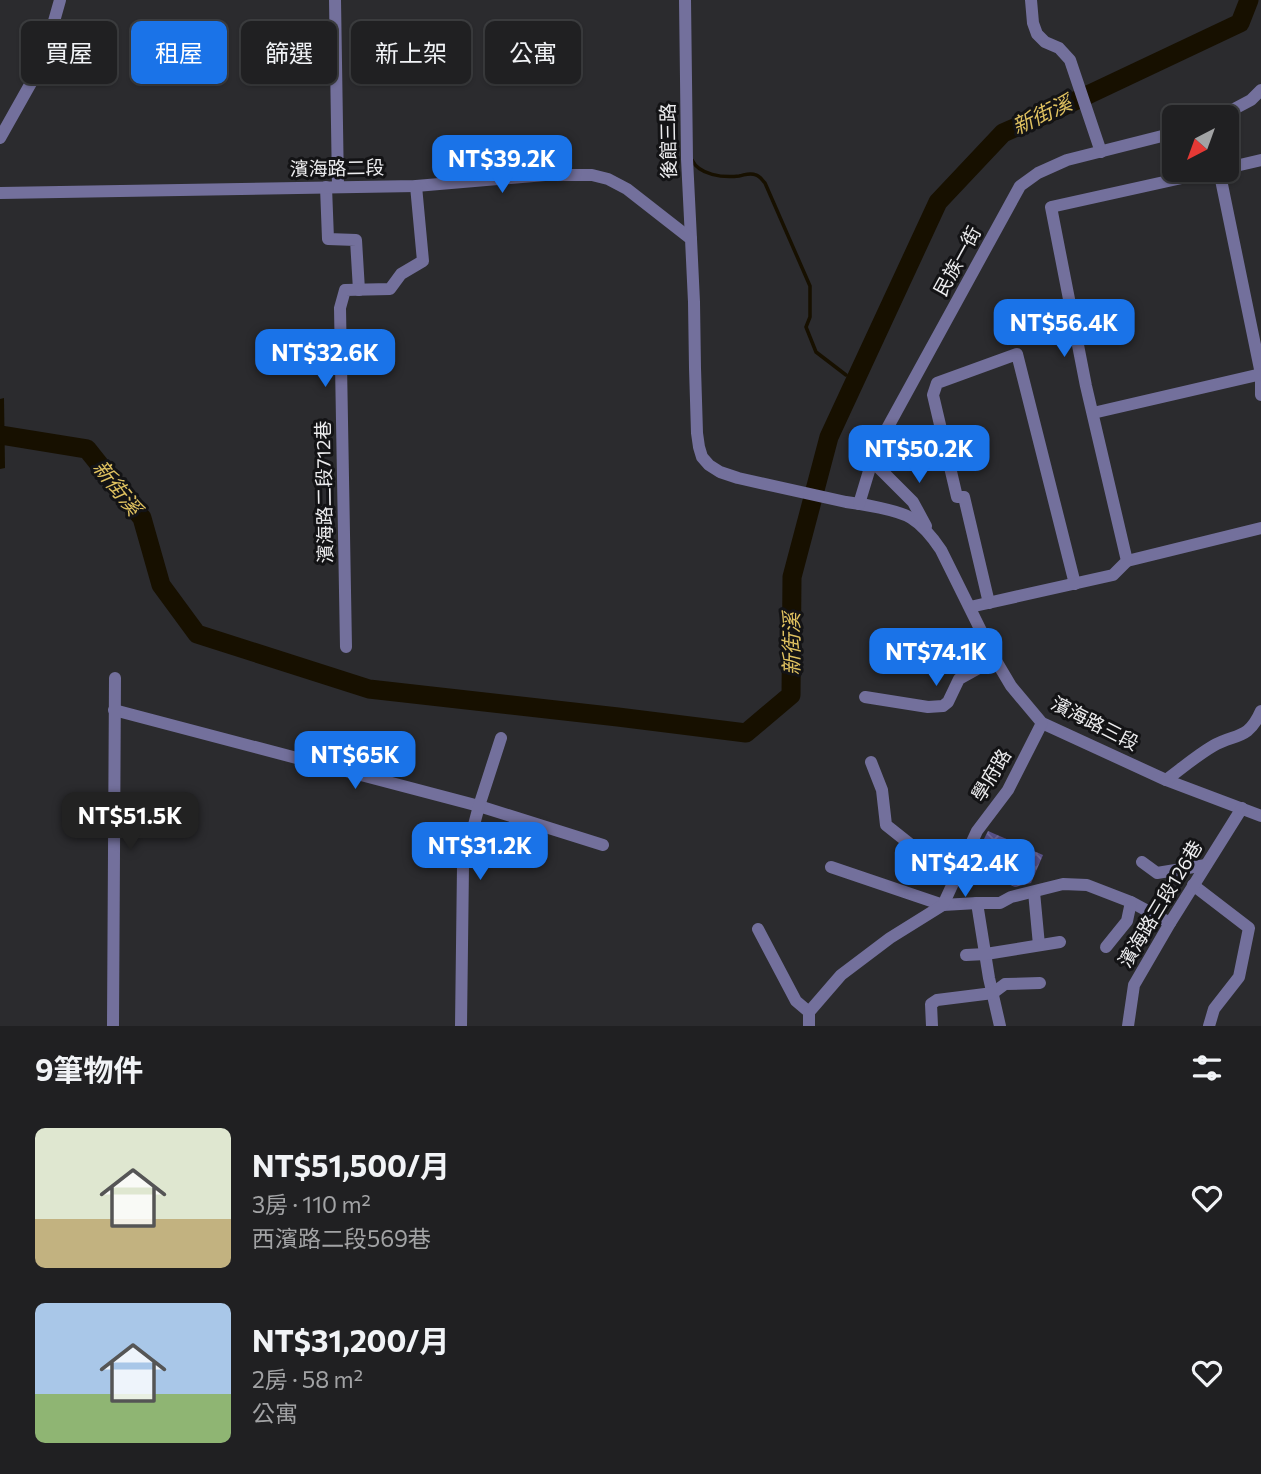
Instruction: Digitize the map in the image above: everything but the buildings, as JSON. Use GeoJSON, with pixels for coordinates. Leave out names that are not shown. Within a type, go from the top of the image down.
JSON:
{"type":"FeatureCollection","features":[{"type":"Feature","properties":{"kind":"street"},"geometry":{"type":"LineString","coordinates":[[0,138],[36,74],[60,0]]}},
{"type":"Feature","properties":{"kind":"street"},"geometry":{"type":"LineString","coordinates":[[335,0],[332,187],[328,239],[356,240],[359,290],[390,289],[401,274],[423,261],[416,186]]}},
{"type":"Feature","properties":{"kind":"street","name":"後館三路"},"geometry":{"type":"LineString","coordinates":[[685,0],[691,239]]}},
{"type":"Feature","properties":{"kind":"street"},"geometry":{"type":"LineString","coordinates":[[1031,0],[1037,34],[1045,42],[1059,48],[1070,60],[1101,152]]}},
{"type":"Feature","properties":{"kind":"street"},"geometry":{"type":"LineString","coordinates":[[1239,106],[1261,90]]}},
{"type":"Feature","properties":{"kind":"street","name":"民族一街"},"geometry":{"type":"LineString","coordinates":[[853,503],[878,445],[1020,186],[1038,173],[1067,160],[1162,136]]}},
{"type":"Feature","properties":{"kind":"street"},"geometry":{"type":"LineString","coordinates":[[1239,165],[1261,160]]}},
{"type":"Feature","properties":{"kind":"street","name":"濱海路二段"},"geometry":{"type":"LineString","coordinates":[[0,193],[416,186],[545,175],[592,174],[627,189],[691,239]]}},
{"type":"Feature","properties":{"kind":"street"},"geometry":{"type":"LineString","coordinates":[[1127,561],[1093,413],[1051,206],[1162,182]]}},
{"type":"Feature","properties":{"kind":"street"},"geometry":{"type":"LineString","coordinates":[[1221,182],[1261,374],[1261,395]]}},
{"type":"Feature","properties":{"kind":"street","name":"濱海路三段"},"geometry":{"type":"LineString","coordinates":[[691,239],[699,447],[702,457],[709,465],[720,472],[774,486],[908,516],[931,535],[995,659],[1011,686],[1042,723],[1166,780],[1261,816]]}},
{"type":"Feature","properties":{"kind":"street","name":"濱海路二段712巷"},"geometry":{"type":"LineString","coordinates":[[346,648],[340,308],[345,290],[359,290]]}},
{"type":"Feature","properties":{"kind":"street"},"geometry":{"type":"LineString","coordinates":[[989,603],[964,497],[957,497],[933,395],[937,383],[1017,354],[1074,584]]}},
{"type":"Feature","properties":{"kind":"street"},"geometry":{"type":"LineString","coordinates":[[1093,413],[1261,374]]}},
{"type":"Feature","properties":{"kind":"street"},"geometry":{"type":"LineString","coordinates":[[872,461],[913,502],[931,535]]}},
{"type":"Feature","properties":{"kind":"street"},"geometry":{"type":"LineString","coordinates":[[970,607],[1113,575],[1127,561],[1261,528]]}},
{"type":"Feature","properties":{"kind":"street"},"geometry":{"type":"LineString","coordinates":[[865,697],[928,707],[943,706],[948,702],[959,679],[995,659]]}},
{"type":"Feature","properties":{"kind":"street"},"geometry":{"type":"LineString","coordinates":[[113,1026],[115,678]]}},
{"type":"Feature","properties":{"kind":"street"},"geometry":{"type":"LineString","coordinates":[[114,710],[479,806],[603,845]]}},
{"type":"Feature","properties":{"kind":"street"},"geometry":{"type":"LineString","coordinates":[[1166,780],[1214,745],[1249,731],[1261,711]]}},
{"type":"Feature","properties":{"kind":"street","name":"學府路"},"geometry":{"type":"LineString","coordinates":[[809,1012],[841,975],[890,938],[943,905],[977,831],[1008,790],[1042,723]]}},
{"type":"Feature","properties":{"kind":"street"},"geometry":{"type":"LineString","coordinates":[[461,1026],[463,866],[501,738]]}},
{"type":"Feature","properties":{"kind":"street"},"geometry":{"type":"LineString","coordinates":[[871,762],[882,790],[886,825],[920,852],[941,858],[958,877]]}},
{"type":"Feature","properties":{"kind":"street","name":"濱海路三段126巷"},"geometry":{"type":"LineString","coordinates":[[1128,1026],[1135,985],[1241,808]]}},
{"type":"Feature","properties":{"kind":"street"},"geometry":{"type":"LineString","coordinates":[[1142,862],[1157,873],[1206,865]]}},
{"type":"Feature","properties":{"kind":"street"},"geometry":{"type":"LineString","coordinates":[[831,867],[943,905],[1000,903],[1011,897],[1063,884],[1087,885],[1131,902],[1170,923]]}},
{"type":"Feature","properties":{"kind":"street"},"geometry":{"type":"LineString","coordinates":[[1193,885],[1255,929],[1239,977],[1214,1009],[1209,1026]]}},
{"type":"Feature","properties":{"kind":"street"},"geometry":{"type":"LineString","coordinates":[[1034,892],[1039,945]]}},
{"type":"Feature","properties":{"kind":"street"},"geometry":{"type":"LineString","coordinates":[[977,902],[993,993],[1002,1024]]}},
{"type":"Feature","properties":{"kind":"street"},"geometry":{"type":"LineString","coordinates":[[1106,947],[1127,920],[1131,902]]}},
{"type":"Feature","properties":{"kind":"street"},"geometry":{"type":"LineString","coordinates":[[758,929],[796,1000],[809,1012],[809,1026]]}},
{"type":"Feature","properties":{"kind":"street"},"geometry":{"type":"LineString","coordinates":[[966,955],[1060,942]]}},
{"type":"Feature","properties":{"kind":"street"},"geometry":{"type":"LineString","coordinates":[[932,1026],[931,1004],[937,1000],[993,993],[1005,984],[1040,984]]}},
{"type":"Feature","properties":{"kind":"shaded area"},"geometry":{"type":"Polygon","coordinates":[[[4,398],[5,468],[0,469],[0,399],[4,398]]]}},
{"type":"Feature","properties":{"kind":"waterway","name":"新街溪"},"geometry":{"type":"LineString","coordinates":[[0,435],[87,449],[142,518],[161,585],[197,634],[369,689],[746,733],[791,695],[792,577],[829,437],[938,202],[1003,133],[1240,23],[1249,0]]}},
{"type":"Feature","properties":{"kind":"waterway"},"geometry":{"type":"LineString","coordinates":[[692,160],[700,169],[712,174],[733,177],[752,174],[759,176],[765,183],[810,286],[810,317],[806,327],[816,352],[846,375]]}}]}
